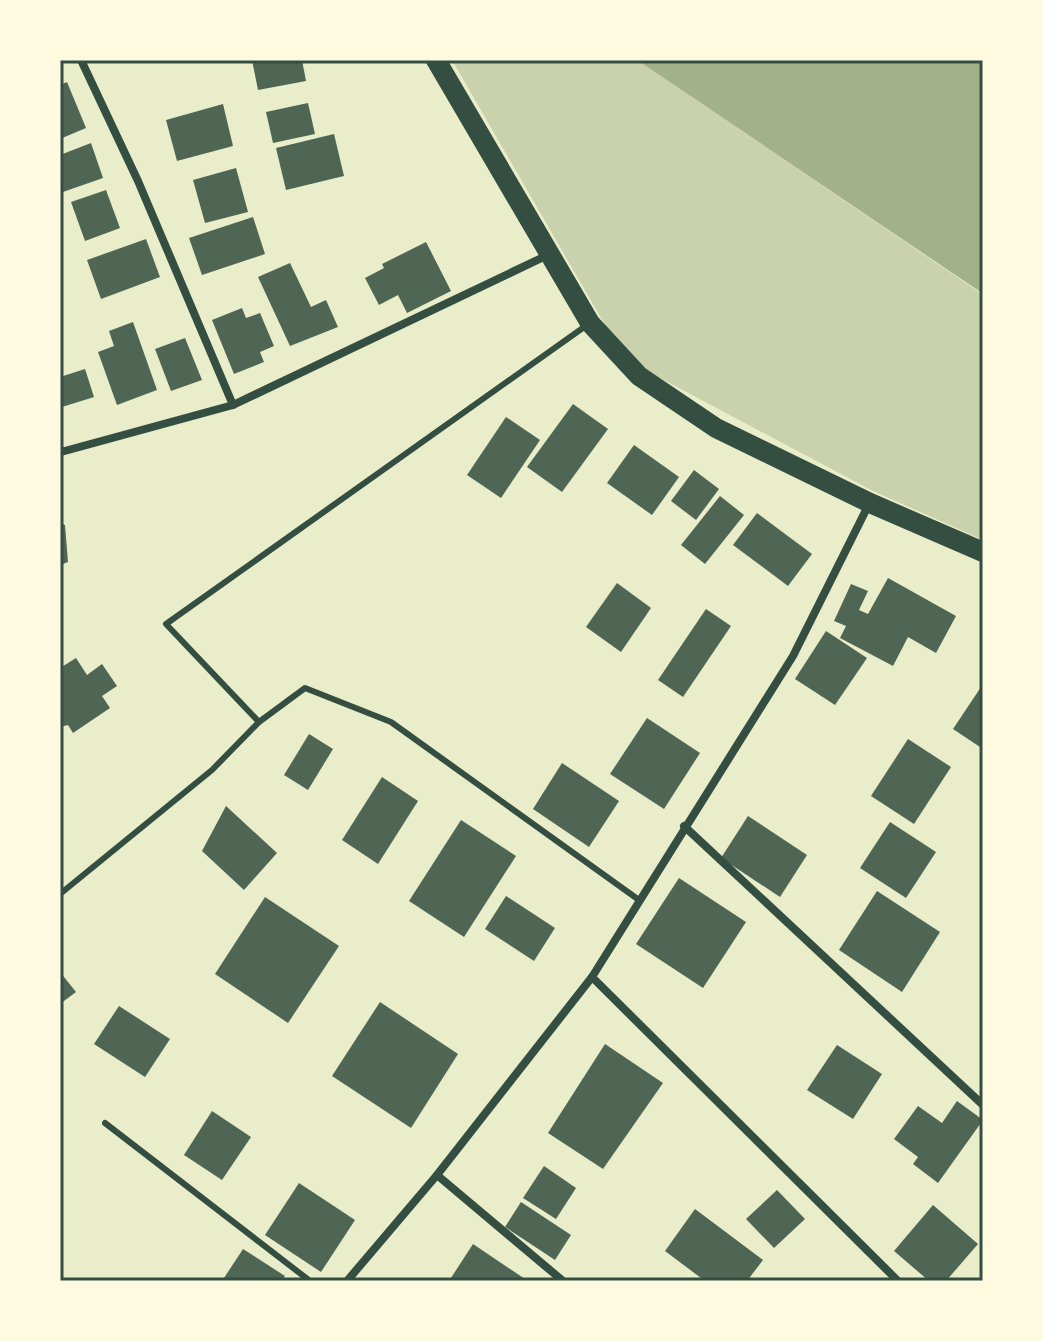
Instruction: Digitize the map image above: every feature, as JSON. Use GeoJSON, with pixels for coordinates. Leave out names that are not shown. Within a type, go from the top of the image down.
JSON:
{"type":"FeatureCollection","features":[{"type":"Feature","properties":{"kind":"main road"},"geometry":{"type":"LineString","coordinates":[[436,60],[590,323],[639,376],[703,420],[870,503],[983,552]]}},
{"type":"Feature","properties":{"kind":"street"},"geometry":{"type":"LineString","coordinates":[[81,60],[138,181],[233,405]]}},
{"type":"Feature","properties":{"kind":"street"},"geometry":{"type":"LineString","coordinates":[[60,449],[61,452],[233,405],[549,254]]}},
{"type":"Feature","properties":{"kind":"street"},"geometry":{"type":"LineString","coordinates":[[347,1281],[437,1175],[592,977],[793,656],[870,503]]}},
{"type":"Feature","properties":{"kind":"street"},"geometry":{"type":"LineString","coordinates":[[684,826],[983,1105]]}},
{"type":"Feature","properties":{"kind":"street"},"geometry":{"type":"LineString","coordinates":[[592,977],[898,1281]]}},
{"type":"Feature","properties":{"kind":"street"},"geometry":{"type":"LineString","coordinates":[[437,1175],[563,1281]]}},
{"type":"Feature","properties":{"kind":"lane"},"geometry":{"type":"LineString","coordinates":[[259,722],[166,624],[590,323]]}},
{"type":"Feature","properties":{"kind":"lane"},"geometry":{"type":"LineString","coordinates":[[60,894],[212,770],[259,722],[305,688],[391,722],[639,900]]}},
{"type":"Feature","properties":{"kind":"lane"},"geometry":{"type":"LineString","coordinates":[[105,1123],[310,1281]]}},
{"type":"Feature","properties":{"kind":"shaded area"},"geometry":{"type":"Polygon","coordinates":[[[452,60],[637,60],[982,294],[983,540],[871,490],[647,371],[613,337],[601,318],[452,60]]]}},
{"type":"Feature","properties":{"kind":"shaded area"},"geometry":{"type":"Polygon","coordinates":[[[637,60],[983,60],[983,295],[982,293],[637,60]]]}},
{"type":"Feature","properties":{"kind":"building"},"geometry":{"type":"Polygon","coordinates":[[[252,60],[302,60],[306,81],[258,90],[252,60]]]}},
{"type":"Feature","properties":{"kind":"building"},"geometry":{"type":"Polygon","coordinates":[[[67,82],[86,128],[60,139],[60,85],[67,82]]]}},
{"type":"Feature","properties":{"kind":"building"},"geometry":{"type":"Polygon","coordinates":[[[308,103],[315,134],[273,143],[266,112],[308,103]]]}},
{"type":"Feature","properties":{"kind":"building"},"geometry":{"type":"Polygon","coordinates":[[[223,104],[233,146],[177,161],[166,120],[223,104]]]}},
{"type":"Feature","properties":{"kind":"building"},"geometry":{"type":"Polygon","coordinates":[[[334,134],[344,176],[286,190],[276,148],[334,134]]]}},
{"type":"Feature","properties":{"kind":"building"},"geometry":{"type":"Polygon","coordinates":[[[91,143],[103,178],[60,193],[60,155],[91,143]]]}},
{"type":"Feature","properties":{"kind":"building"},"geometry":{"type":"Polygon","coordinates":[[[236,168],[248,212],[205,223],[193,180],[236,168]]]}},
{"type":"Feature","properties":{"kind":"building"},"geometry":{"type":"Polygon","coordinates":[[[106,190],[120,228],[85,241],[71,202],[106,190]]]}},
{"type":"Feature","properties":{"kind":"building"},"geometry":{"type":"Polygon","coordinates":[[[253,217],[265,254],[202,275],[189,238],[253,217]]]}},
{"type":"Feature","properties":{"kind":"building"},"geometry":{"type":"Polygon","coordinates":[[[146,239],[160,277],[101,299],[87,260],[146,239]]]}},
{"type":"Feature","properties":{"kind":"building"},"geometry":{"type":"Polygon","coordinates":[[[426,242],[451,291],[407,313],[398,295],[379,305],[365,278],[384,268],[382,264],[426,242]]]}},
{"type":"Feature","properties":{"kind":"building"},"geometry":{"type":"Polygon","coordinates":[[[290,263],[311,307],[326,300],[338,327],[290,346],[258,277],[290,263]]]}},
{"type":"Feature","properties":{"kind":"building"},"geometry":{"type":"Polygon","coordinates":[[[242,308],[246,318],[260,313],[274,346],[260,352],[264,362],[234,374],[212,320],[242,308]]]}},
{"type":"Feature","properties":{"kind":"building"},"geometry":{"type":"Polygon","coordinates":[[[133,322],[157,390],[117,405],[98,352],[114,346],[109,331],[133,322]]]}},
{"type":"Feature","properties":{"kind":"building"},"geometry":{"type":"Polygon","coordinates":[[[185,338],[202,380],[171,391],[155,349],[185,338]]]}},
{"type":"Feature","properties":{"kind":"building"},"geometry":{"type":"Polygon","coordinates":[[[85,369],[94,397],[62,407],[60,377],[85,369]]]}},
{"type":"Feature","properties":{"kind":"building"},"geometry":{"type":"Polygon","coordinates":[[[573,404],[608,429],[562,492],[527,467],[573,404]]]}},
{"type":"Feature","properties":{"kind":"building"},"geometry":{"type":"Polygon","coordinates":[[[506,417],[540,440],[501,498],[467,475],[506,417]]]}},
{"type":"Feature","properties":{"kind":"building"},"geometry":{"type":"Polygon","coordinates":[[[634,445],[679,477],[652,515],[607,483],[634,445]]]}},
{"type":"Feature","properties":{"kind":"building"},"geometry":{"type":"Polygon","coordinates":[[[694,470],[719,489],[696,520],[671,501],[694,470]]]}},
{"type":"Feature","properties":{"kind":"building"},"geometry":{"type":"Polygon","coordinates":[[[720,496],[744,515],[705,564],[681,545],[720,496]]]}},
{"type":"Feature","properties":{"kind":"building"},"geometry":{"type":"Polygon","coordinates":[[[757,513],[812,554],[788,586],[733,545],[757,513]]]}},
{"type":"Feature","properties":{"kind":"building"},"geometry":{"type":"Polygon","coordinates":[[[60,523],[65,525],[68,562],[60,565],[60,523]]]}},
{"type":"Feature","properties":{"kind":"building"},"geometry":{"type":"Polygon","coordinates":[[[888,578],[956,616],[936,653],[908,637],[893,666],[840,638],[846,626],[834,621],[851,584],[868,591],[859,610],[868,614],[888,578]]]}},
{"type":"Feature","properties":{"kind":"building"},"geometry":{"type":"Polygon","coordinates":[[[617,583],[651,608],[621,652],[586,627],[617,583]]]}},
{"type":"Feature","properties":{"kind":"building"},"geometry":{"type":"Polygon","coordinates":[[[706,609],[731,626],[683,697],[658,680],[706,609]]]}},
{"type":"Feature","properties":{"kind":"building"},"geometry":{"type":"Polygon","coordinates":[[[826,631],[867,658],[835,705],[795,679],[826,631]]]}},
{"type":"Feature","properties":{"kind":"building"},"geometry":{"type":"Polygon","coordinates":[[[76,658],[87,675],[102,664],[117,686],[102,696],[110,708],[73,733],[68,725],[60,727],[60,668],[76,658]]]}},
{"type":"Feature","properties":{"kind":"building"},"geometry":{"type":"Polygon","coordinates":[[[983,684],[983,749],[953,729],[983,684]]]}},
{"type":"Feature","properties":{"kind":"building"},"geometry":{"type":"Polygon","coordinates":[[[647,718],[700,753],[664,809],[610,774],[647,718]]]}},
{"type":"Feature","properties":{"kind":"building"},"geometry":{"type":"Polygon","coordinates":[[[309,734],[333,749],[308,790],[284,775],[309,734]]]}},
{"type":"Feature","properties":{"kind":"building"},"geometry":{"type":"Polygon","coordinates":[[[908,739],[951,767],[914,824],[871,796],[908,739]]]}},
{"type":"Feature","properties":{"kind":"building"},"geometry":{"type":"Polygon","coordinates":[[[562,763],[619,801],[589,847],[533,809],[562,763]]]}},
{"type":"Feature","properties":{"kind":"building"},"geometry":{"type":"Polygon","coordinates":[[[382,777],[418,801],[378,864],[342,840],[382,777]]]}},
{"type":"Feature","properties":{"kind":"building"},"geometry":{"type":"Polygon","coordinates":[[[226,806],[277,853],[244,890],[202,851],[226,806]]]}},
{"type":"Feature","properties":{"kind":"building"},"geometry":{"type":"Polygon","coordinates":[[[748,816],[807,855],[780,897],[721,858],[748,816]]]}},
{"type":"Feature","properties":{"kind":"building"},"geometry":{"type":"Polygon","coordinates":[[[461,820],[516,856],[464,937],[409,901],[461,820]]]}},
{"type":"Feature","properties":{"kind":"building"},"geometry":{"type":"Polygon","coordinates":[[[890,822],[936,852],[906,898],[860,868],[890,822]]]}},
{"type":"Feature","properties":{"kind":"building"},"geometry":{"type":"Polygon","coordinates":[[[679,878],[746,922],[703,988],[636,944],[679,878]]]}},
{"type":"Feature","properties":{"kind":"building"},"geometry":{"type":"Polygon","coordinates":[[[877,891],[940,932],[902,992],[839,950],[877,891]]]}},
{"type":"Feature","properties":{"kind":"building"},"geometry":{"type":"Polygon","coordinates":[[[506,896],[555,928],[534,961],[485,929],[506,896]]]}},
{"type":"Feature","properties":{"kind":"building"},"geometry":{"type":"Polygon","coordinates":[[[265,897],[339,946],[288,1023],[215,974],[265,897]]]}},
{"type":"Feature","properties":{"kind":"building"},"geometry":{"type":"Polygon","coordinates":[[[60,972],[76,992],[60,1004],[60,972]]]}},
{"type":"Feature","properties":{"kind":"building"},"geometry":{"type":"Polygon","coordinates":[[[380,1002],[458,1054],[411,1128],[332,1076],[380,1002]]]}},
{"type":"Feature","properties":{"kind":"building"},"geometry":{"type":"Polygon","coordinates":[[[119,1006],[170,1039],[145,1077],[94,1044],[119,1006]]]}},
{"type":"Feature","properties":{"kind":"building"},"geometry":{"type":"Polygon","coordinates":[[[605,1044],[663,1083],[603,1169],[548,1133],[605,1044]]]}},
{"type":"Feature","properties":{"kind":"building"},"geometry":{"type":"Polygon","coordinates":[[[837,1045],[882,1074],[853,1119],[807,1090],[837,1045]]]}},
{"type":"Feature","properties":{"kind":"building"},"geometry":{"type":"Polygon","coordinates":[[[957,1101],[983,1120],[938,1183],[913,1164],[918,1157],[894,1139],[918,1106],[942,1123],[957,1101]]]}},
{"type":"Feature","properties":{"kind":"building"},"geometry":{"type":"Polygon","coordinates":[[[212,1111],[251,1137],[222,1180],[184,1155],[212,1111]]]}},
{"type":"Feature","properties":{"kind":"building"},"geometry":{"type":"Polygon","coordinates":[[[544,1166],[576,1188],[556,1219],[523,1198],[544,1166]]]}},
{"type":"Feature","properties":{"kind":"building"},"geometry":{"type":"Polygon","coordinates":[[[299,1183],[355,1220],[321,1272],[265,1235],[299,1183]]]}},
{"type":"Feature","properties":{"kind":"building"},"geometry":{"type":"Polygon","coordinates":[[[777,1190],[805,1219],[774,1248],[746,1219],[777,1190]]]}},
{"type":"Feature","properties":{"kind":"building"},"geometry":{"type":"Polygon","coordinates":[[[521,1202],[571,1235],[555,1260],[505,1227],[521,1202]]]}},
{"type":"Feature","properties":{"kind":"building"},"geometry":{"type":"Polygon","coordinates":[[[933,1205],[978,1244],[946,1281],[929,1281],[894,1251],[933,1205]]]}},
{"type":"Feature","properties":{"kind":"building"},"geometry":{"type":"Polygon","coordinates":[[[695,1209],[763,1260],[747,1281],[705,1281],[665,1251],[695,1209]]]}},
{"type":"Feature","properties":{"kind":"building"},"geometry":{"type":"Polygon","coordinates":[[[473,1244],[525,1279],[524,1281],[449,1281],[473,1244]]]}},
{"type":"Feature","properties":{"kind":"building"},"geometry":{"type":"Polygon","coordinates":[[[243,1249],[285,1276],[282,1281],[222,1281],[243,1249]]]}}]}
